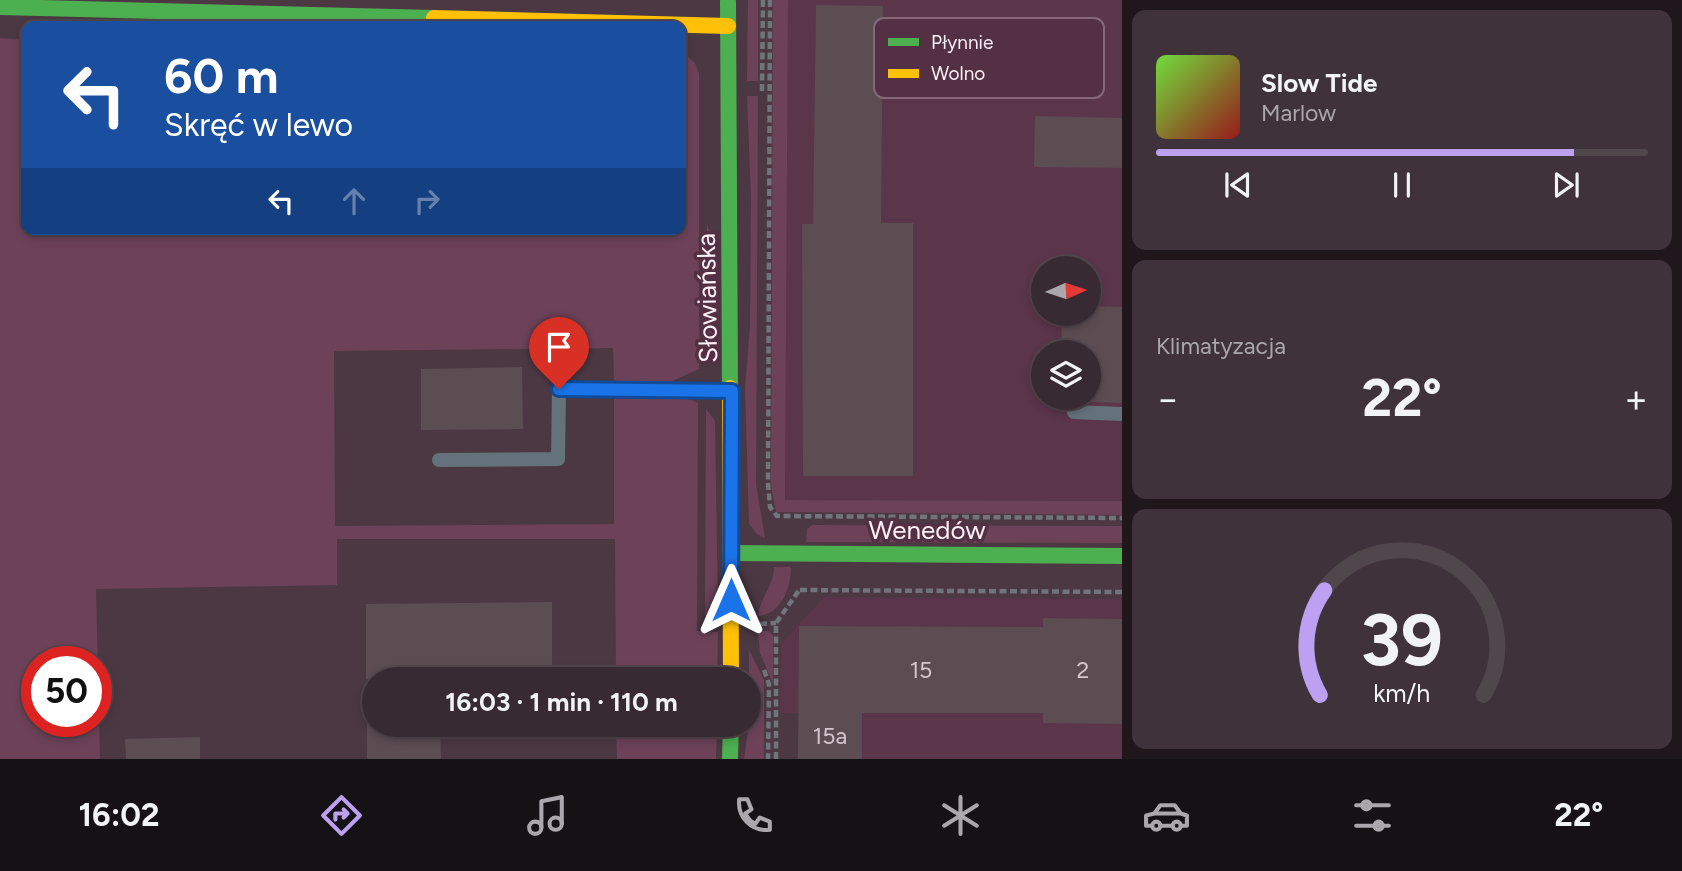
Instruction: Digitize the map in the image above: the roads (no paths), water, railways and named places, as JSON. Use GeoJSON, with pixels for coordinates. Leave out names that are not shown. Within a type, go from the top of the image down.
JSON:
{"type":"FeatureCollection","features":[{"type":"Feature","properties":{"kind":"street","name":"Słowiańska"},"geometry":{"type":"LineString","coordinates":[[728,0],[732,391],[731,667]]}},
{"type":"Feature","properties":{"kind":"street"},"geometry":{"type":"LineString","coordinates":[[0,7],[632,18],[668,21]]}},
{"type":"Feature","properties":{"kind":"street"},"geometry":{"type":"LineString","coordinates":[[686,22],[728,26]]}},
{"type":"Feature","properties":{"kind":"street","name":"Wenedów"},"geometry":{"type":"LineString","coordinates":[[731,553],[1122,556]]}},
{"type":"Feature","properties":{"kind":"street"},"geometry":{"type":"LineString","coordinates":[[730,759],[731,737]]}},
{"type":"Feature","properties":{"kind":"lane"},"geometry":{"type":"LineString","coordinates":[[439,460],[558,459],[559,389],[732,391]]}},
{"type":"Feature","properties":{"kind":"lane"},"geometry":{"type":"LineString","coordinates":[[1074,412],[1122,414]]}}]}
